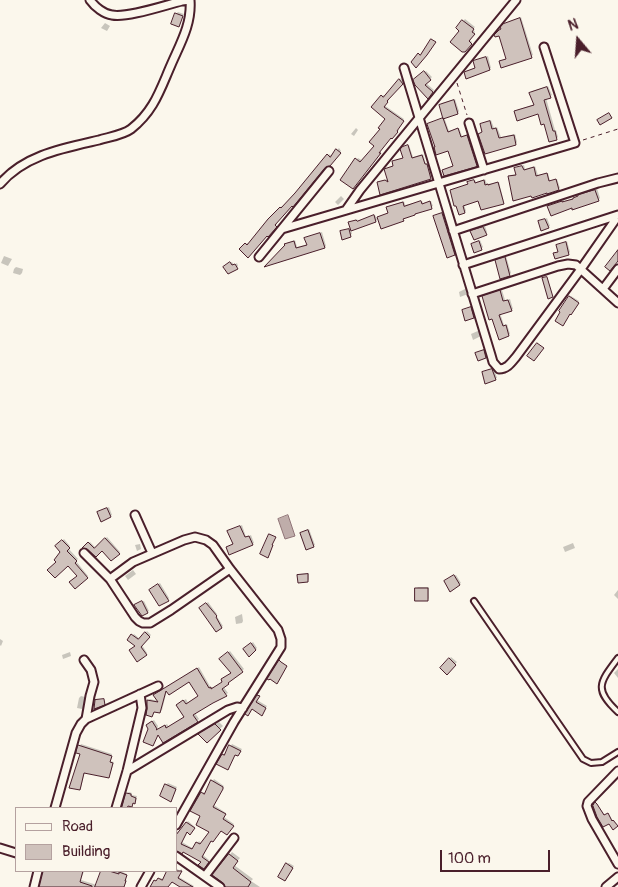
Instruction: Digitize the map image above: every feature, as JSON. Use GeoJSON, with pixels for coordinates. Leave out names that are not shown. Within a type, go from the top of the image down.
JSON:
{"type":"FeatureCollection","features":[{"type":"Feature","properties":{"kind":"street"},"geometry":{"type":"LineString","coordinates":[[0,184],[9,174],[43,154],[130,130],[154,105],[187,28],[191,10],[190,0],[121,16],[110,15],[102,11],[90,0]]}},
{"type":"Feature","properties":{"kind":"street"},"geometry":{"type":"LineString","coordinates":[[345,211],[360,190],[516,0]]}},
{"type":"Feature","properties":{"kind":"street"},"geometry":{"type":"LineString","coordinates":[[282,229],[575,143],[544,47]]}},
{"type":"Feature","properties":{"kind":"street"},"geometry":{"type":"LineString","coordinates":[[404,68],[493,362],[499,369],[509,366],[618,216]]}},
{"type":"Feature","properties":{"kind":"street"},"geometry":{"type":"LineString","coordinates":[[469,123],[484,170]]}},
{"type":"Feature","properties":{"kind":"street"},"geometry":{"type":"LineString","coordinates":[[259,257],[329,171]]}},
{"type":"Feature","properties":{"kind":"street"},"geometry":{"type":"LineString","coordinates":[[453,231],[618,178]]}},
{"type":"Feature","properties":{"kind":"street"},"geometry":{"type":"LineString","coordinates":[[464,265],[618,216]]}},
{"type":"Feature","properties":{"kind":"street"},"geometry":{"type":"LineString","coordinates":[[472,294],[568,264],[576,265],[618,303]]}},
{"type":"Feature","properties":{"kind":"street"},"geometry":{"type":"LineString","coordinates":[[602,288],[618,269]]}},
{"type":"Feature","properties":{"kind":"street"},"geometry":{"type":"LineString","coordinates":[[136,515],[152,553]]}},
{"type":"Feature","properties":{"kind":"street"},"geometry":{"type":"LineString","coordinates":[[110,580],[133,562],[152,553],[194,537],[206,540],[213,545],[278,630],[282,639],[281,647],[234,722],[178,821]]}},
{"type":"Feature","properties":{"kind":"street"},"geometry":{"type":"LineString","coordinates":[[84,553],[110,580],[138,622],[143,624],[150,623],[172,610],[230,569]]}},
{"type":"Feature","properties":{"kind":"street"},"geometry":{"type":"LineString","coordinates":[[84,660],[91,670],[94,682],[86,719]]}},
{"type":"Feature","properties":{"kind":"street"},"geometry":{"type":"LineString","coordinates":[[55,807],[76,733],[81,724],[86,719],[158,686]]}},
{"type":"Feature","properties":{"kind":"street"},"geometry":{"type":"LineString","coordinates":[[116,807],[127,772],[142,708],[140,694]]}},
{"type":"Feature","properties":{"kind":"street"},"geometry":{"type":"LineString","coordinates":[[127,772],[228,710],[237,707],[243,708]]}},
{"type":"Feature","properties":{"kind":"street"},"geometry":{"type":"LineString","coordinates":[[228,710],[234,722]]}},
{"type":"Feature","properties":{"kind":"street"},"geometry":{"type":"LineString","coordinates":[[618,771],[588,802],[587,806],[592,819],[618,864]]}},
{"type":"Feature","properties":{"kind":"street"},"geometry":{"type":"LineString","coordinates":[[205,876],[234,838]]}},
{"type":"Feature","properties":{"kind":"street"},"geometry":{"type":"LineString","coordinates":[[0,848],[15,853]]}},
{"type":"Feature","properties":{"kind":"street"},"geometry":{"type":"LineString","coordinates":[[178,857],[220,887]]}},
{"type":"Feature","properties":{"kind":"street"},"geometry":{"type":"LineString","coordinates":[[34,887],[38,872]]}},
{"type":"Feature","properties":{"kind":"street"},"geometry":{"type":"LineString","coordinates":[[141,887],[149,872]]}},
{"type":"Feature","properties":{"kind":"street"},"geometry":{"type":"LineString","coordinates":[[606,887],[618,877]]}},
{"type":"Feature","properties":{"kind":"lane"},"geometry":{"type":"LineString","coordinates":[[474,601],[583,759],[591,763],[602,762],[618,752]]}},
{"type":"Feature","properties":{"kind":"lane"},"geometry":{"type":"LineString","coordinates":[[618,658],[604,678],[602,688],[603,695],[609,704],[618,712]]}},
{"type":"Feature","properties":{"kind":"path"},"geometry":{"type":"LineString","coordinates":[[455,75],[469,123]]}},
{"type":"Feature","properties":{"kind":"path"},"geometry":{"type":"LineString","coordinates":[[575,143],[618,129]]}},
{"type":"Feature","properties":{"kind":"shaded area"},"geometry":{"type":"Polygon","coordinates":[[[288,515],[295,536],[285,539],[278,519],[288,515]]]}},
{"type":"Feature","properties":{"kind":"building"},"geometry":{"type":"Polygon","coordinates":[[[175,13],[183,16],[179,27],[171,24],[175,13]]]}},
{"type":"Feature","properties":{"kind":"building"},"geometry":{"type":"Polygon","coordinates":[[[520,18],[532,58],[501,68],[499,61],[506,59],[499,36],[495,37],[494,35],[501,29],[500,27],[503,24],[520,18]]]}},
{"type":"Feature","properties":{"kind":"building"},"geometry":{"type":"Polygon","coordinates":[[[462,20],[474,29],[472,32],[475,34],[469,41],[472,44],[465,52],[462,52],[450,42],[459,31],[456,28],[462,20]]]}},
{"type":"Feature","properties":{"kind":"building"},"geometry":{"type":"Polygon","coordinates":[[[431,39],[436,42],[416,68],[411,62],[418,53],[420,55],[431,39]]]}},
{"type":"Feature","properties":{"kind":"building"},"geometry":{"type":"Polygon","coordinates":[[[486,57],[490,70],[466,79],[464,72],[475,68],[473,61],[486,57]]]}},
{"type":"Feature","properties":{"kind":"building"},"geometry":{"type":"Polygon","coordinates":[[[424,71],[431,80],[425,85],[433,92],[428,99],[415,85],[413,80],[424,71]]]}},
{"type":"Feature","properties":{"kind":"building"},"geometry":{"type":"Polygon","coordinates":[[[399,79],[403,84],[387,101],[384,107],[404,121],[398,132],[379,153],[381,153],[353,189],[340,180],[355,158],[360,162],[374,146],[369,142],[380,129],[378,128],[385,119],[371,107],[399,79]]]}},
{"type":"Feature","properties":{"kind":"building"},"geometry":{"type":"Polygon","coordinates":[[[547,87],[551,98],[544,100],[557,140],[549,142],[544,124],[541,125],[538,114],[517,121],[514,111],[534,105],[529,93],[547,87]]]}},
{"type":"Feature","properties":{"kind":"building"},"geometry":{"type":"Polygon","coordinates":[[[454,100],[458,114],[443,119],[439,105],[454,100]]]}},
{"type":"Feature","properties":{"kind":"building"},"geometry":{"type":"Polygon","coordinates":[[[609,113],[612,118],[600,125],[597,120],[609,113]]]}},
{"type":"Feature","properties":{"kind":"building"},"geometry":{"type":"Polygon","coordinates":[[[443,118],[448,132],[458,128],[461,137],[467,135],[476,167],[444,176],[442,170],[453,166],[448,151],[436,155],[427,124],[443,118]]]}},
{"type":"Feature","properties":{"kind":"building"},"geometry":{"type":"Polygon","coordinates":[[[490,121],[492,129],[496,128],[499,138],[514,135],[516,145],[485,154],[478,134],[482,132],[480,124],[490,121]]]}},
{"type":"Feature","properties":{"kind":"building"},"geometry":{"type":"Polygon","coordinates":[[[408,145],[412,158],[422,155],[425,164],[427,164],[431,179],[380,195],[377,182],[385,180],[388,182],[384,169],[393,166],[392,161],[403,158],[400,149],[408,145]]]}},
{"type":"Feature","properties":{"kind":"building"},"geometry":{"type":"Polygon","coordinates":[[[336,149],[341,153],[330,166],[325,168],[293,207],[275,225],[277,227],[248,258],[239,249],[245,243],[247,245],[268,219],[295,193],[327,154],[330,157],[336,149]]]}},
{"type":"Feature","properties":{"kind":"building"},"geometry":{"type":"Polygon","coordinates":[[[522,166],[524,170],[534,167],[536,176],[547,173],[549,181],[556,179],[559,190],[532,198],[531,196],[513,201],[508,176],[516,175],[514,168],[522,166]]]}},
{"type":"Feature","properties":{"kind":"building"},"geometry":{"type":"Polygon","coordinates":[[[474,180],[475,183],[484,180],[485,185],[498,182],[504,204],[481,210],[478,201],[463,206],[465,213],[459,215],[456,206],[454,206],[450,190],[474,180]]]}},
{"type":"Feature","properties":{"kind":"building"},"geometry":{"type":"Polygon","coordinates":[[[595,190],[599,201],[551,216],[547,206],[573,199],[578,195],[595,190]]]}},
{"type":"Feature","properties":{"kind":"building"},"geometry":{"type":"Polygon","coordinates":[[[421,201],[422,204],[430,201],[432,209],[415,214],[403,219],[404,221],[381,229],[377,217],[388,213],[386,207],[403,202],[404,206],[421,201]]]}},
{"type":"Feature","properties":{"kind":"building"},"geometry":{"type":"Polygon","coordinates":[[[442,213],[455,255],[447,258],[433,216],[442,213]]]}},
{"type":"Feature","properties":{"kind":"building"},"geometry":{"type":"Polygon","coordinates":[[[374,215],[376,222],[351,231],[348,222],[374,215]]]}},
{"type":"Feature","properties":{"kind":"building"},"geometry":{"type":"Polygon","coordinates":[[[545,219],[549,228],[541,231],[538,221],[545,219]]]}},
{"type":"Feature","properties":{"kind":"building"},"geometry":{"type":"Polygon","coordinates":[[[483,227],[487,235],[474,240],[470,231],[483,227]]]}},
{"type":"Feature","properties":{"kind":"building"},"geometry":{"type":"Polygon","coordinates":[[[349,229],[351,237],[342,240],[340,231],[349,229]]]}},
{"type":"Feature","properties":{"kind":"building"},"geometry":{"type":"Polygon","coordinates":[[[320,233],[325,248],[264,267],[284,244],[294,241],[296,248],[307,245],[304,238],[320,233]]]}},
{"type":"Feature","properties":{"kind":"building"},"geometry":{"type":"Polygon","coordinates":[[[479,241],[482,250],[474,253],[471,244],[479,241]]]}},
{"type":"Feature","properties":{"kind":"building"},"geometry":{"type":"Polygon","coordinates":[[[566,242],[569,255],[555,259],[553,253],[558,252],[556,245],[566,242]]]}},
{"type":"Feature","properties":{"kind":"building"},"geometry":{"type":"Polygon","coordinates":[[[618,250],[618,261],[610,271],[605,267],[618,250]]]}},
{"type":"Feature","properties":{"kind":"building"},"geometry":{"type":"Polygon","coordinates":[[[505,257],[510,276],[500,279],[495,260],[505,257]]]}},
{"type":"Feature","properties":{"kind":"building"},"geometry":{"type":"Polygon","coordinates":[[[230,262],[232,265],[235,264],[238,269],[228,274],[223,267],[230,262]]]}},
{"type":"Feature","properties":{"kind":"building"},"geometry":{"type":"Polygon","coordinates":[[[547,277],[553,297],[548,299],[542,278],[547,277]]]}},
{"type":"Feature","properties":{"kind":"building"},"geometry":{"type":"Polygon","coordinates":[[[500,290],[503,301],[508,300],[512,311],[499,315],[503,326],[506,325],[509,336],[499,340],[492,319],[489,320],[482,296],[500,290]]]}},
{"type":"Feature","properties":{"kind":"building"},"geometry":{"type":"Polygon","coordinates":[[[569,296],[579,303],[563,326],[555,321],[569,296]]]}},
{"type":"Feature","properties":{"kind":"building"},"geometry":{"type":"Polygon","coordinates":[[[471,307],[474,318],[465,321],[462,310],[471,307]]]}},
{"type":"Feature","properties":{"kind":"building"},"geometry":{"type":"Polygon","coordinates":[[[537,343],[544,348],[534,361],[527,356],[537,343]]]}},
{"type":"Feature","properties":{"kind":"building"},"geometry":{"type":"Polygon","coordinates":[[[484,350],[486,358],[478,361],[475,353],[484,350]]]}},
{"type":"Feature","properties":{"kind":"building"},"geometry":{"type":"Polygon","coordinates":[[[492,369],[496,380],[485,384],[482,372],[492,369]]]}},
{"type":"Feature","properties":{"kind":"building"},"geometry":{"type":"Polygon","coordinates":[[[107,508],[111,517],[101,522],[97,512],[107,508]]]}},
{"type":"Feature","properties":{"kind":"building"},"geometry":{"type":"Polygon","coordinates":[[[240,526],[245,537],[249,536],[253,545],[229,555],[226,547],[233,544],[227,531],[240,526]]]}},
{"type":"Feature","properties":{"kind":"building"},"geometry":{"type":"Polygon","coordinates":[[[308,530],[314,547],[306,550],[300,533],[308,530]]]}},
{"type":"Feature","properties":{"kind":"building"},"geometry":{"type":"Polygon","coordinates":[[[269,534],[276,537],[268,558],[260,554],[269,534]]]}},
{"type":"Feature","properties":{"kind":"building"},"geometry":{"type":"Polygon","coordinates":[[[105,538],[120,554],[111,561],[102,551],[96,557],[87,549],[82,548],[88,542],[94,548],[105,538]]]}},
{"type":"Feature","properties":{"kind":"building"},"geometry":{"type":"Polygon","coordinates":[[[62,540],[70,548],[67,551],[77,561],[75,563],[88,578],[75,589],[69,582],[77,576],[68,566],[55,578],[47,570],[56,562],[54,560],[60,552],[55,546],[62,540]]]}},
{"type":"Feature","properties":{"kind":"building"},"geometry":{"type":"Polygon","coordinates":[[[308,574],[308,582],[298,583],[297,575],[308,574]]]}},
{"type":"Feature","properties":{"kind":"building"},"geometry":{"type":"Polygon","coordinates":[[[454,575],[460,585],[450,592],[444,581],[454,575]]]}},
{"type":"Feature","properties":{"kind":"building"},"geometry":{"type":"Polygon","coordinates":[[[158,584],[169,601],[159,606],[149,590],[158,584]]]}},
{"type":"Feature","properties":{"kind":"building"},"geometry":{"type":"Polygon","coordinates":[[[415,588],[428,588],[428,601],[415,601],[415,588]]]}},
{"type":"Feature","properties":{"kind":"building"},"geometry":{"type":"Polygon","coordinates":[[[142,601],[148,613],[142,616],[134,605],[142,601]]]}},
{"type":"Feature","properties":{"kind":"building"},"geometry":{"type":"Polygon","coordinates":[[[206,603],[217,616],[222,628],[216,632],[199,608],[206,603]]]}},
{"type":"Feature","properties":{"kind":"building"},"geometry":{"type":"Polygon","coordinates":[[[145,632],[150,637],[141,647],[147,655],[137,662],[129,650],[135,646],[127,640],[131,634],[138,639],[145,632]]]}},
{"type":"Feature","properties":{"kind":"building"},"geometry":{"type":"Polygon","coordinates":[[[251,643],[256,650],[249,657],[243,649],[251,643]]]}},
{"type":"Feature","properties":{"kind":"building"},"geometry":{"type":"Polygon","coordinates":[[[228,652],[243,672],[222,689],[227,696],[193,715],[198,722],[163,743],[158,735],[153,746],[143,742],[148,729],[146,725],[152,721],[156,730],[165,725],[166,728],[184,717],[176,705],[183,700],[186,704],[198,696],[189,682],[169,695],[166,691],[160,713],[154,712],[152,717],[146,715],[147,700],[158,702],[153,695],[197,668],[211,689],[222,682],[221,679],[231,673],[219,659],[228,652]]]}},
{"type":"Feature","properties":{"kind":"building"},"geometry":{"type":"Polygon","coordinates":[[[449,658],[456,665],[447,675],[440,668],[449,658]]]}},
{"type":"Feature","properties":{"kind":"building"},"geometry":{"type":"Polygon","coordinates":[[[279,660],[287,666],[277,684],[267,679],[279,660]]]}},
{"type":"Feature","properties":{"kind":"building"},"geometry":{"type":"Polygon","coordinates":[[[257,695],[260,696],[256,702],[266,708],[262,716],[252,709],[248,716],[245,714],[257,695]]]}},
{"type":"Feature","properties":{"kind":"building"},"geometry":{"type":"Polygon","coordinates":[[[104,699],[105,705],[94,709],[95,700],[104,699]]]}},
{"type":"Feature","properties":{"kind":"building"},"geometry":{"type":"Polygon","coordinates":[[[215,724],[221,730],[207,743],[198,734],[215,724]]]}},
{"type":"Feature","properties":{"kind":"building"},"geometry":{"type":"Polygon","coordinates":[[[78,745],[112,756],[110,762],[113,763],[109,778],[84,773],[80,790],[69,788],[80,754],[76,753],[78,745]]]}},
{"type":"Feature","properties":{"kind":"building"},"geometry":{"type":"Polygon","coordinates":[[[229,745],[241,751],[238,756],[235,755],[228,770],[216,764],[222,754],[224,755],[229,745]]]}},
{"type":"Feature","properties":{"kind":"building"},"geometry":{"type":"Polygon","coordinates":[[[211,780],[223,787],[213,807],[226,814],[223,819],[234,826],[227,835],[221,831],[213,842],[211,841],[202,857],[209,862],[204,869],[198,865],[201,862],[183,852],[182,854],[178,852],[178,832],[186,822],[195,828],[190,835],[187,832],[181,844],[192,849],[196,842],[200,844],[209,832],[196,825],[200,816],[190,811],[201,792],[204,794],[211,780]]]}},
{"type":"Feature","properties":{"kind":"building"},"geometry":{"type":"Polygon","coordinates":[[[165,784],[176,789],[171,802],[160,796],[165,784]]]}},
{"type":"Feature","properties":{"kind":"building"},"geometry":{"type":"Polygon","coordinates":[[[126,793],[136,798],[135,804],[133,803],[132,807],[122,807],[126,793]]]}},
{"type":"Feature","properties":{"kind":"building"},"geometry":{"type":"Polygon","coordinates":[[[595,802],[604,815],[608,813],[612,821],[618,826],[613,830],[609,824],[603,827],[593,806],[595,802]]]}},
{"type":"Feature","properties":{"kind":"building"},"geometry":{"type":"Polygon","coordinates":[[[229,854],[238,861],[233,868],[251,882],[248,887],[225,887],[223,883],[212,875],[229,854]]]}},
{"type":"Feature","properties":{"kind":"building"},"geometry":{"type":"Polygon","coordinates":[[[286,863],[293,868],[285,881],[278,877],[286,863]]]}},
{"type":"Feature","properties":{"kind":"building"},"geometry":{"type":"Polygon","coordinates":[[[182,871],[178,878],[193,887],[180,887],[172,882],[168,887],[150,887],[154,880],[156,881],[158,878],[162,880],[166,872],[182,871]]]}},
{"type":"Feature","properties":{"kind":"building"},"geometry":{"type":"Polygon","coordinates":[[[43,872],[83,872],[80,882],[92,886],[92,887],[39,887],[43,872]]]}},
{"type":"Feature","properties":{"kind":"building"},"geometry":{"type":"Polygon","coordinates":[[[101,872],[119,874],[119,872],[127,875],[124,887],[95,887],[101,872]]]}}]}
